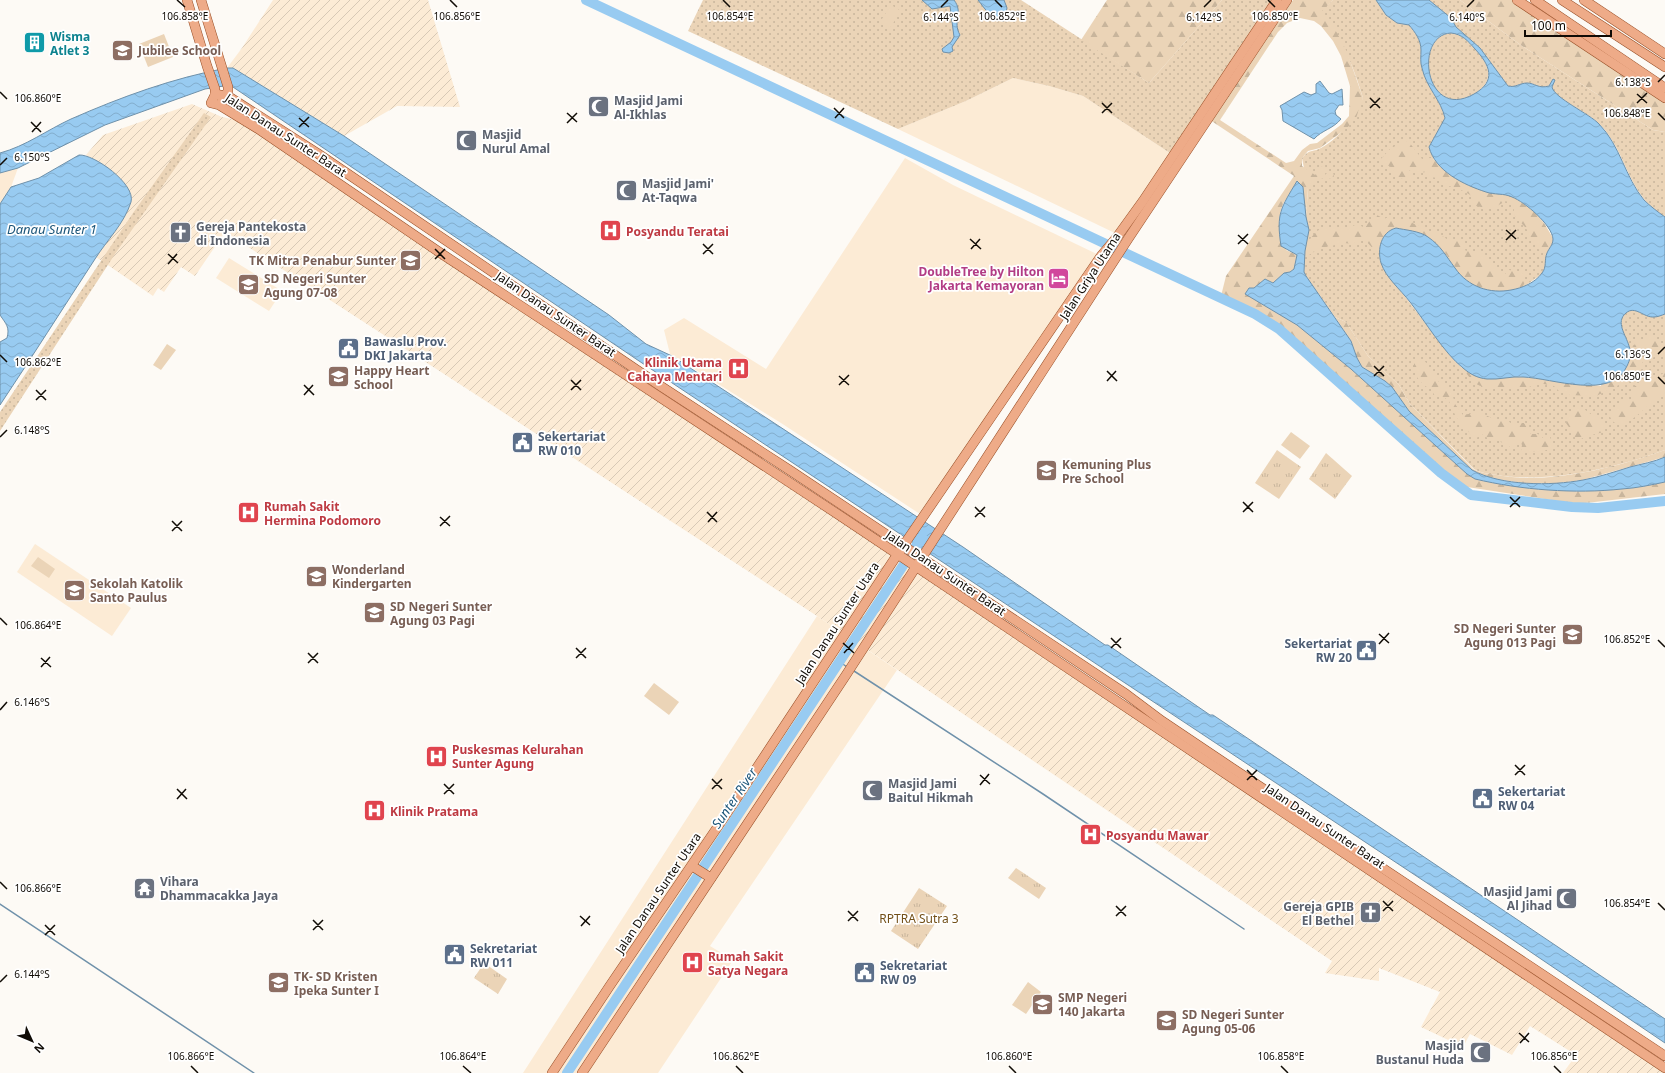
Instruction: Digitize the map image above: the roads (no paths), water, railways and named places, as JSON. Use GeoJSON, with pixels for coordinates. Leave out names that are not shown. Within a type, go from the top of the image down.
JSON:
{"type":"FeatureCollection","features":[{"type":"Feature","properties":{"kind":"main road"},"geometry":{"type":"LineString","coordinates":[[187,0],[215,97],[227,91],[221,63],[201,0]]}},
{"type":"Feature","properties":{"kind":"main road","name":"Jalan Griya Utama"},"geometry":{"type":"LineString","coordinates":[[906,545],[921,519],[1105,252],[1117,237],[1277,0]]}},
{"type":"Feature","properties":{"kind":"main road","name":"Jalan Griya Utama"},"geometry":{"type":"LineString","coordinates":[[914,566],[1126,241],[1287,0]]}},
{"type":"Feature","properties":{"kind":"main road"},"geometry":{"type":"LineString","coordinates":[[1535,0],[1665,88]]}},
{"type":"Feature","properties":{"kind":"main road"},"geometry":{"type":"LineString","coordinates":[[1562,0],[1662,65]]}},
{"type":"Feature","properties":{"kind":"main road"},"geometry":{"type":"LineString","coordinates":[[1584,0],[1665,54]]}},
{"type":"Feature","properties":{"kind":"main road"},"geometry":{"type":"LineString","coordinates":[[1521,2],[1532,8],[1551,10]]}},
{"type":"Feature","properties":{"kind":"main road"},"geometry":{"type":"LineString","coordinates":[[1521,2],[1665,98]]}},
{"type":"Feature","properties":{"kind":"main road"},"geometry":{"type":"LineString","coordinates":[[1633,32],[1662,65]]}},
{"type":"Feature","properties":{"kind":"main road","name":"Jalan Danau Sunter Barat"},"geometry":{"type":"LineString","coordinates":[[227,91],[653,380],[922,555],[1126,694],[1230,772]]}},
{"type":"Feature","properties":{"kind":"main road","name":"Jalan Danau Sunter Barat"},"geometry":{"type":"LineString","coordinates":[[215,97],[260,130],[442,254],[563,332],[1035,647],[1230,772],[1481,940],[1665,1068]]}},
{"type":"Feature","properties":{"kind":"main road","name":"Jalan Danau Sunter Utara"},"geometry":{"type":"LineString","coordinates":[[552,1073],[613,980],[693,866],[835,649],[906,545]]}},
{"type":"Feature","properties":{"kind":"main road"},"geometry":{"type":"LineString","coordinates":[[582,1073],[709,877],[855,662],[914,566]]}},
{"type":"Feature","properties":{"kind":"main road"},"geometry":{"type":"LineString","coordinates":[[1035,647],[1041,637]]}},
{"type":"Feature","properties":{"kind":"main road"},"geometry":{"type":"LineString","coordinates":[[693,866],[709,877]]}},
{"type":"Feature","properties":{"kind":"main road","name":"Jalan Danau Sunter Barat"},"geometry":{"type":"LineString","coordinates":[[1481,940],[1665,1056]]}},
{"type":"Feature","properties":{"kind":"water"},"geometry":{"type":"Polygon","coordinates":[[[922,0],[954,0],[958,9],[957,25],[960,35],[952,47],[953,51],[949,53],[943,52],[942,49],[951,42],[954,37],[950,6],[932,9],[922,0]]]}},
{"type":"Feature","properties":{"kind":"water"},"geometry":{"type":"Polygon","coordinates":[[[978,0],[1004,0],[1007,8],[1004,21],[996,19],[992,16],[978,0]]]}},
{"type":"Feature","properties":{"kind":"water"},"geometry":{"type":"Polygon","coordinates":[[[1376,0],[1429,0],[1451,18],[1456,27],[1480,48],[1508,86],[1527,83],[1545,87],[1549,86],[1553,79],[1555,80],[1552,87],[1554,91],[1565,101],[1599,124],[1612,142],[1637,191],[1646,202],[1665,217],[1665,314],[1657,317],[1650,317],[1633,310],[1626,313],[1623,317],[1621,324],[1630,349],[1630,359],[1619,377],[1608,383],[1595,385],[1580,385],[1523,377],[1496,379],[1480,378],[1468,372],[1456,362],[1410,302],[1386,274],[1380,258],[1381,242],[1387,233],[1396,228],[1417,232],[1433,240],[1460,275],[1466,280],[1480,288],[1495,291],[1520,288],[1536,280],[1544,271],[1546,256],[1552,245],[1553,239],[1548,227],[1524,204],[1509,196],[1489,193],[1460,181],[1437,163],[1432,156],[1429,147],[1445,118],[1443,111],[1424,75],[1421,64],[1419,40],[1409,25],[1397,23],[1386,15],[1376,0]],[[1451,33],[1439,37],[1432,47],[1429,61],[1430,75],[1435,88],[1444,97],[1457,100],[1474,94],[1481,89],[1486,84],[1489,73],[1484,61],[1470,43],[1464,38],[1451,33]]]}},
{"type":"Feature","properties":{"kind":"water"},"geometry":{"type":"Polygon","coordinates":[[[233,68],[344,136],[609,315],[646,344],[672,356],[963,547],[1105,645],[1108,645],[1210,715],[1213,715],[1665,1019],[1665,1043],[1510,938],[645,365],[230,85],[205,89],[105,125],[18,168],[0,173],[0,153],[28,142],[62,123],[109,103],[148,89],[187,77],[233,68]]]}},
{"type":"Feature","properties":{"kind":"water"},"geometry":{"type":"Polygon","coordinates":[[[1320,81],[1329,93],[1332,94],[1342,89],[1343,105],[1339,105],[1335,111],[1336,115],[1341,119],[1335,125],[1320,133],[1314,139],[1283,121],[1280,106],[1304,92],[1311,95],[1316,93],[1316,84],[1320,81]]]}},
{"type":"Feature","properties":{"kind":"water","name":"Danau Sunter 1"},"geometry":{"type":"Polygon","coordinates":[[[79,155],[94,159],[121,179],[131,195],[131,202],[120,225],[95,259],[0,405],[0,342],[7,338],[8,331],[7,326],[0,315],[0,204],[11,187],[39,178],[79,155]]]}},
{"type":"Feature","properties":{"kind":"water"},"geometry":{"type":"Polygon","coordinates":[[[1297,181],[1303,187],[1309,230],[1305,251],[1304,272],[1306,276],[1351,341],[1362,367],[1392,387],[1409,411],[1472,470],[1497,479],[1511,482],[1541,484],[1556,483],[1583,480],[1652,462],[1665,457],[1665,482],[1628,489],[1567,491],[1511,486],[1475,479],[1467,474],[1351,369],[1297,325],[1245,294],[1249,288],[1254,288],[1265,279],[1273,283],[1284,273],[1290,272],[1294,269],[1297,255],[1281,246],[1279,226],[1281,211],[1297,181]]]}},
{"type":"Feature","properties":{"kind":"waterway"},"geometry":{"type":"LineString","coordinates":[[586,0],[1255,314],[1279,329],[1441,473],[1471,495],[1572,507],[1598,508],[1665,501]]}},
{"type":"Feature","properties":{"kind":"waterway","name":"Sunter River"},"geometry":{"type":"LineString","coordinates":[[567,1073],[922,537]]}},
{"type":"Feature","properties":{"kind":"waterway"},"geometry":{"type":"LineString","coordinates":[[840,662],[847,667]]}},
{"type":"Feature","properties":{"kind":"waterway"},"geometry":{"type":"LineString","coordinates":[[854,671],[1043,794],[1244,929]]}},
{"type":"Feature","properties":{"kind":"waterway"},"geometry":{"type":"LineString","coordinates":[[0,904],[254,1073]]}},
{"type":"Feature","properties":{"kind":"place","name":"Wisma Atlet 3"},"geometry":{"type":"Point","coordinates":[34,43]}},
{"type":"Feature","properties":{"kind":"place","name":"Jubilee School"},"geometry":{"type":"Point","coordinates":[122,50]}},
{"type":"Feature","properties":{"kind":"place","name":"Masjid Jami Al-Ikhlas"},"geometry":{"type":"Point","coordinates":[599,107]}},
{"type":"Feature","properties":{"kind":"place","name":"Masjid Nurul Amal"},"geometry":{"type":"Point","coordinates":[466,141]}},
{"type":"Feature","properties":{"kind":"place","name":"Masjid Jami' At-Taqwa"},"geometry":{"type":"Point","coordinates":[627,190]}},
{"type":"Feature","properties":{"kind":"place","name":"Posyandu Teratai"},"geometry":{"type":"Point","coordinates":[611,231]}},
{"type":"Feature","properties":{"kind":"place","name":"Gereja Pantekosta di Indonesia"},"geometry":{"type":"Point","coordinates":[180,233]}},
{"type":"Feature","properties":{"kind":"place","name":"TK Mitra Penabur Sunter"},"geometry":{"type":"Point","coordinates":[411,260]}},
{"type":"Feature","properties":{"kind":"place","name":"DoubleTree by Hilton Jakarta Kemayoran"},"geometry":{"type":"Point","coordinates":[1059,278]}},
{"type":"Feature","properties":{"kind":"place","name":"SD Negeri Sunter Agung 07-08"},"geometry":{"type":"Point","coordinates":[249,285]}},
{"type":"Feature","properties":{"kind":"place","name":"Bawaslu Prov. DKI Jakarta"},"geometry":{"type":"Point","coordinates":[348,348]}},
{"type":"Feature","properties":{"kind":"place","name":"Klinik Utama Cahaya Mentari"},"geometry":{"type":"Point","coordinates":[738,369]}},
{"type":"Feature","properties":{"kind":"place","name":"Happy Heart School"},"geometry":{"type":"Point","coordinates":[339,377]}},
{"type":"Feature","properties":{"kind":"place","name":"Sekertariat RW 010"},"geometry":{"type":"Point","coordinates":[522,443]}},
{"type":"Feature","properties":{"kind":"place","name":"Kemuning Plus Pre School"},"geometry":{"type":"Point","coordinates":[1046,471]}},
{"type":"Feature","properties":{"kind":"place","name":"Rumah Sakit Hermina Podomoro"},"geometry":{"type":"Point","coordinates":[249,513]}},
{"type":"Feature","properties":{"kind":"place","name":"Wonderland Kindergarten"},"geometry":{"type":"Point","coordinates":[317,576]}},
{"type":"Feature","properties":{"kind":"place","name":"Sekolah Katolik Santo Paulus"},"geometry":{"type":"Point","coordinates":[74,590]}},
{"type":"Feature","properties":{"kind":"place","name":"SD Negeri Sunter Agung 03 Pagi"},"geometry":{"type":"Point","coordinates":[375,613]}},
{"type":"Feature","properties":{"kind":"place","name":"SD Negeri Sunter Agung 013 Pagi"},"geometry":{"type":"Point","coordinates":[1572,635]}},
{"type":"Feature","properties":{"kind":"place","name":"Sekertariat RW 20"},"geometry":{"type":"Point","coordinates":[1367,650]}},
{"type":"Feature","properties":{"kind":"place","name":"Puskesmas Kelurahan Sunter Agung"},"geometry":{"type":"Point","coordinates":[437,756]}},
{"type":"Feature","properties":{"kind":"place","name":"Masjid Jami Baitul Hikmah"},"geometry":{"type":"Point","coordinates":[872,790]}},
{"type":"Feature","properties":{"kind":"place","name":"Sekertariat RW 04"},"geometry":{"type":"Point","coordinates":[1483,798]}},
{"type":"Feature","properties":{"kind":"place","name":"Klinik Pratama"},"geometry":{"type":"Point","coordinates":[374,811]}},
{"type":"Feature","properties":{"kind":"place","name":"Posyandu Mawar"},"geometry":{"type":"Point","coordinates":[1090,835]}},
{"type":"Feature","properties":{"kind":"place","name":"Vihara Dhammacakka Jaya"},"geometry":{"type":"Point","coordinates":[145,888]}},
{"type":"Feature","properties":{"kind":"place","name":"Masjid Jami Al Jihad"},"geometry":{"type":"Point","coordinates":[1567,898]}},
{"type":"Feature","properties":{"kind":"place","name":"Gereja GPIB El Bethel"},"geometry":{"type":"Point","coordinates":[1370,913]}},
{"type":"Feature","properties":{"kind":"place","name":"Sekretariat RW 011"},"geometry":{"type":"Point","coordinates":[454,955]}},
{"type":"Feature","properties":{"kind":"place","name":"Rumah Sakit Satya Negara"},"geometry":{"type":"Point","coordinates":[692,963]}},
{"type":"Feature","properties":{"kind":"place","name":"Sekretariat RW 09"},"geometry":{"type":"Point","coordinates":[865,972]}},
{"type":"Feature","properties":{"kind":"place","name":"TK- SD Kristen Ipeka Sunter I"},"geometry":{"type":"Point","coordinates":[278,983]}},
{"type":"Feature","properties":{"kind":"place","name":"SMP Negeri 140 Jakarta"},"geometry":{"type":"Point","coordinates":[1043,1004]}},
{"type":"Feature","properties":{"kind":"place","name":"SD Negeri Sunter Agung 05-06"},"geometry":{"type":"Point","coordinates":[1166,1021]}},
{"type":"Feature","properties":{"kind":"place","name":"Masjid Bustanul Huda"},"geometry":{"type":"Point","coordinates":[1480,1052]}},
{"type":"Feature","properties":{"kind":"park label","name":"RPTRA Sutra 3"},"geometry":{"type":"Point","coordinates":[919,918]}}]}
